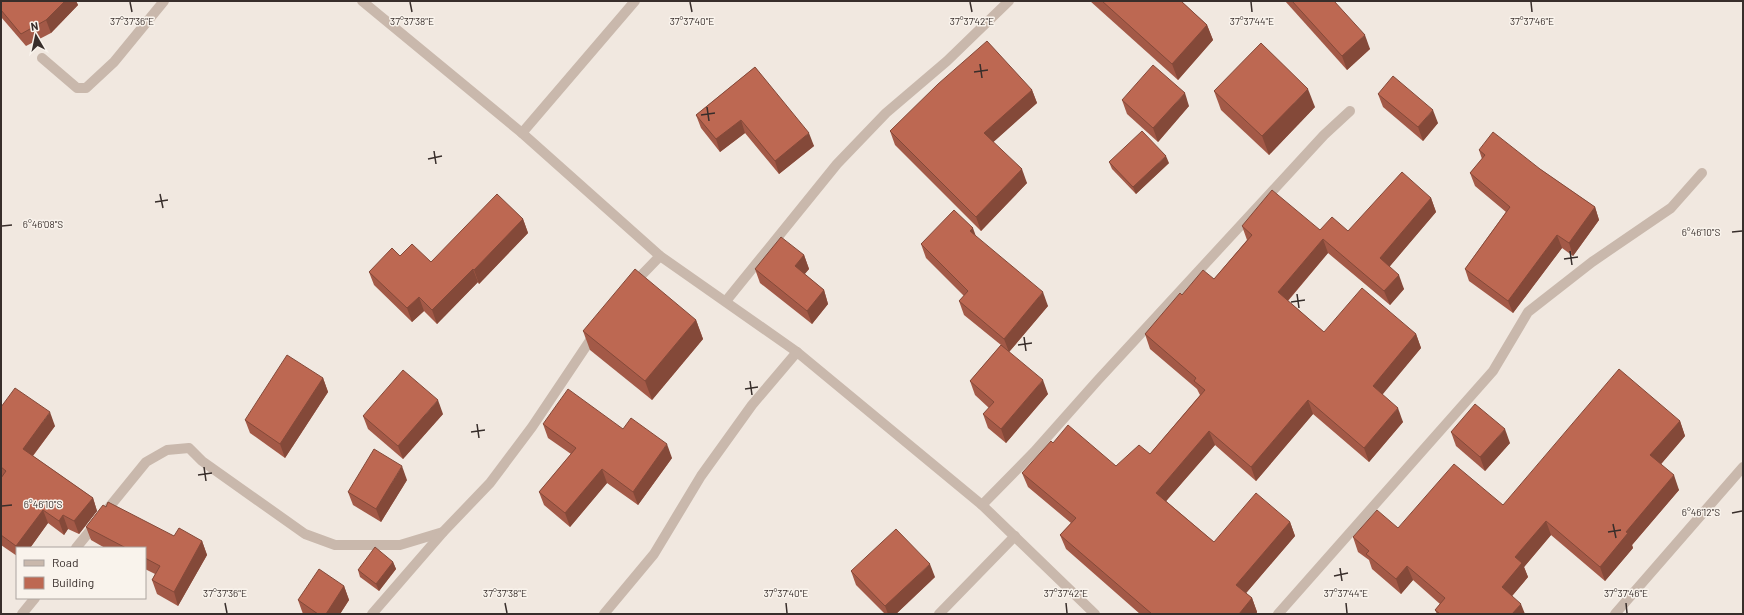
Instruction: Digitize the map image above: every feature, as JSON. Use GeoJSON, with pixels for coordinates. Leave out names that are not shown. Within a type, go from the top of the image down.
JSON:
{"type":"FeatureCollection","features":[{"type":"Feature","properties":{"kind":"street"},"geometry":{"type":"LineString","coordinates":[[42,58],[77,88],[86,88],[114,62],[164,1]]}},
{"type":"Feature","properties":{"kind":"street"},"geometry":{"type":"LineString","coordinates":[[362,1],[522,133],[660,256],[797,352],[982,505],[1095,614]]}},
{"type":"Feature","properties":{"kind":"street"},"geometry":{"type":"LineString","coordinates":[[522,133],[635,1]]}},
{"type":"Feature","properties":{"kind":"street"},"geometry":{"type":"LineString","coordinates":[[726,301],[837,164],[886,113],[947,61],[1009,1]]}},
{"type":"Feature","properties":{"kind":"street"},"geometry":{"type":"LineString","coordinates":[[982,505],[1034,452],[1103,374],[1324,135],[1350,112]]}},
{"type":"Feature","properties":{"kind":"street"},"geometry":{"type":"LineString","coordinates":[[1278,614],[1493,371],[1528,312],[1592,262],[1671,208],[1702,173]]}},
{"type":"Feature","properties":{"kind":"street"},"geometry":{"type":"LineString","coordinates":[[624,294],[641,273],[660,256]]}},
{"type":"Feature","properties":{"kind":"street"},"geometry":{"type":"LineString","coordinates":[[372,614],[444,531],[490,483],[532,427],[603,322]]}},
{"type":"Feature","properties":{"kind":"street"},"geometry":{"type":"LineString","coordinates":[[604,614],[654,554],[701,476],[752,405],[797,352]]}},
{"type":"Feature","properties":{"kind":"street"},"geometry":{"type":"LineString","coordinates":[[77,547],[146,462],[167,450],[189,448],[202,461],[305,534],[335,545],[400,546],[444,531]]}},
{"type":"Feature","properties":{"kind":"street"},"geometry":{"type":"LineString","coordinates":[[1615,614],[1743,467]]}},
{"type":"Feature","properties":{"kind":"street"},"geometry":{"type":"LineString","coordinates":[[939,614],[1015,536]]}},
{"type":"Feature","properties":{"kind":"street"},"geometry":{"type":"LineString","coordinates":[[22,614],[34,599]]}},
{"type":"Feature","properties":{"kind":"building"},"geometry":{"type":"Polygon","coordinates":[[[1,1],[65,1],[46,20],[21,34],[1,10],[1,1]]]}},
{"type":"Feature","properties":{"kind":"building"},"geometry":{"type":"Polygon","coordinates":[[[1102,1],[1181,1],[1207,25],[1172,64],[1102,1]]]}},
{"type":"Feature","properties":{"kind":"building"},"geometry":{"type":"Polygon","coordinates":[[[1292,1],[1334,1],[1365,35],[1342,56],[1292,1]]]}},
{"type":"Feature","properties":{"kind":"building"},"geometry":{"type":"Polygon","coordinates":[[[987,41],[1032,90],[984,133],[1022,169],[976,217],[890,131],[938,84],[987,41]]]}},
{"type":"Feature","properties":{"kind":"building"},"geometry":{"type":"Polygon","coordinates":[[[1261,43],[1308,89],[1262,136],[1214,91],[1261,43]]]}},
{"type":"Feature","properties":{"kind":"building"},"geometry":{"type":"Polygon","coordinates":[[[1153,65],[1185,93],[1153,128],[1122,100],[1153,65]]]}},
{"type":"Feature","properties":{"kind":"building"},"geometry":{"type":"Polygon","coordinates":[[[755,67],[809,133],[775,161],[741,120],[716,139],[696,115],[755,67]]]}},
{"type":"Feature","properties":{"kind":"building"},"geometry":{"type":"Polygon","coordinates":[[[1393,76],[1433,110],[1418,127],[1378,94],[1393,76]]]}},
{"type":"Feature","properties":{"kind":"building"},"geometry":{"type":"Polygon","coordinates":[[[1142,131],[1166,156],[1133,187],[1109,162],[1142,131]]]}},
{"type":"Feature","properties":{"kind":"building"},"geometry":{"type":"Polygon","coordinates":[[[1493,132],[1540,169],[1595,207],[1569,243],[1557,235],[1508,301],[1465,269],[1510,207],[1470,173],[1485,155],[1479,150],[1493,132]]]}},
{"type":"Feature","properties":{"kind":"building"},"geometry":{"type":"Polygon","coordinates":[[[1402,172],[1431,198],[1380,258],[1399,275],[1384,291],[1323,239],[1278,292],[1324,332],[1362,288],[1416,334],[1373,386],[1398,408],[1364,448],[1308,400],[1251,467],[1209,431],[1156,493],[1214,542],[1256,493],[1290,522],[1236,585],[1252,598],[1239,614],[1152,614],[1060,535],[1076,518],[1022,473],[1051,441],[1053,443],[1068,425],[1116,466],[1139,445],[1150,454],[1205,390],[1194,381],[1196,378],[1145,334],[1180,293],[1182,295],[1203,270],[1214,279],[1252,235],[1242,226],[1272,190],[1320,230],[1332,217],[1348,231],[1402,172]]]}},
{"type":"Feature","properties":{"kind":"building"},"geometry":{"type":"Polygon","coordinates":[[[497,194],[523,219],[474,270],[473,269],[432,310],[419,297],[407,308],[369,272],[392,248],[400,256],[412,244],[431,262],[497,194]]]}},
{"type":"Feature","properties":{"kind":"building"},"geometry":{"type":"Polygon","coordinates":[[[954,210],[973,228],[970,231],[1043,292],[1004,339],[959,301],[968,291],[921,244],[954,210]]]}},
{"type":"Feature","properties":{"kind":"building"},"geometry":{"type":"Polygon","coordinates":[[[781,237],[804,255],[795,266],[824,290],[807,311],[755,269],[781,237]]]}},
{"type":"Feature","properties":{"kind":"building"},"geometry":{"type":"Polygon","coordinates":[[[635,269],[696,320],[645,381],[583,331],[635,269]]]}},
{"type":"Feature","properties":{"kind":"building"},"geometry":{"type":"Polygon","coordinates":[[[1001,345],[1043,380],[1001,429],[983,414],[994,402],[970,381],[1001,345]]]}},
{"type":"Feature","properties":{"kind":"building"},"geometry":{"type":"Polygon","coordinates":[[[287,355],[323,378],[280,444],[245,420],[287,355]]]}},
{"type":"Feature","properties":{"kind":"building"},"geometry":{"type":"Polygon","coordinates":[[[1619,369],[1680,421],[1650,455],[1674,475],[1626,532],[1628,533],[1600,567],[1546,521],[1515,557],[1522,563],[1502,587],[1521,604],[1512,614],[1440,614],[1435,610],[1445,598],[1407,566],[1396,579],[1366,554],[1369,551],[1353,537],[1377,510],[1398,528],[1454,464],[1503,505],[1619,369]]]}},
{"type":"Feature","properties":{"kind":"building"},"geometry":{"type":"Polygon","coordinates":[[[403,370],[438,400],[398,446],[363,416],[403,370]]]}},
{"type":"Feature","properties":{"kind":"building"},"geometry":{"type":"Polygon","coordinates":[[[15,388],[50,412],[23,449],[93,498],[74,521],[63,515],[59,521],[43,510],[16,546],[1,535],[1,478],[6,471],[1,467],[1,407],[15,388]]]}},
{"type":"Feature","properties":{"kind":"building"},"geometry":{"type":"Polygon","coordinates":[[[568,389],[623,429],[631,418],[667,444],[633,492],[602,469],[565,513],[539,492],[576,448],[543,424],[568,389]]]}},
{"type":"Feature","properties":{"kind":"building"},"geometry":{"type":"Polygon","coordinates":[[[1475,404],[1505,429],[1480,457],[1451,432],[1475,404]]]}},
{"type":"Feature","properties":{"kind":"building"},"geometry":{"type":"Polygon","coordinates":[[[374,449],[402,466],[376,509],[348,492],[374,449]]]}},
{"type":"Feature","properties":{"kind":"building"},"geometry":{"type":"Polygon","coordinates":[[[108,502],[174,536],[179,528],[202,541],[174,592],[152,580],[160,566],[146,559],[146,547],[124,547],[86,527],[103,505],[106,507],[108,502]]]}},
{"type":"Feature","properties":{"kind":"building"},"geometry":{"type":"Polygon","coordinates":[[[896,529],[930,564],[885,606],[851,571],[896,529]]]}},
{"type":"Feature","properties":{"kind":"building"},"geometry":{"type":"Polygon","coordinates":[[[375,547],[393,562],[376,584],[358,570],[375,547]]]}},
{"type":"Feature","properties":{"kind":"building"},"geometry":{"type":"Polygon","coordinates":[[[319,569],[344,586],[326,614],[318,614],[298,600],[319,569]]]}}]}
